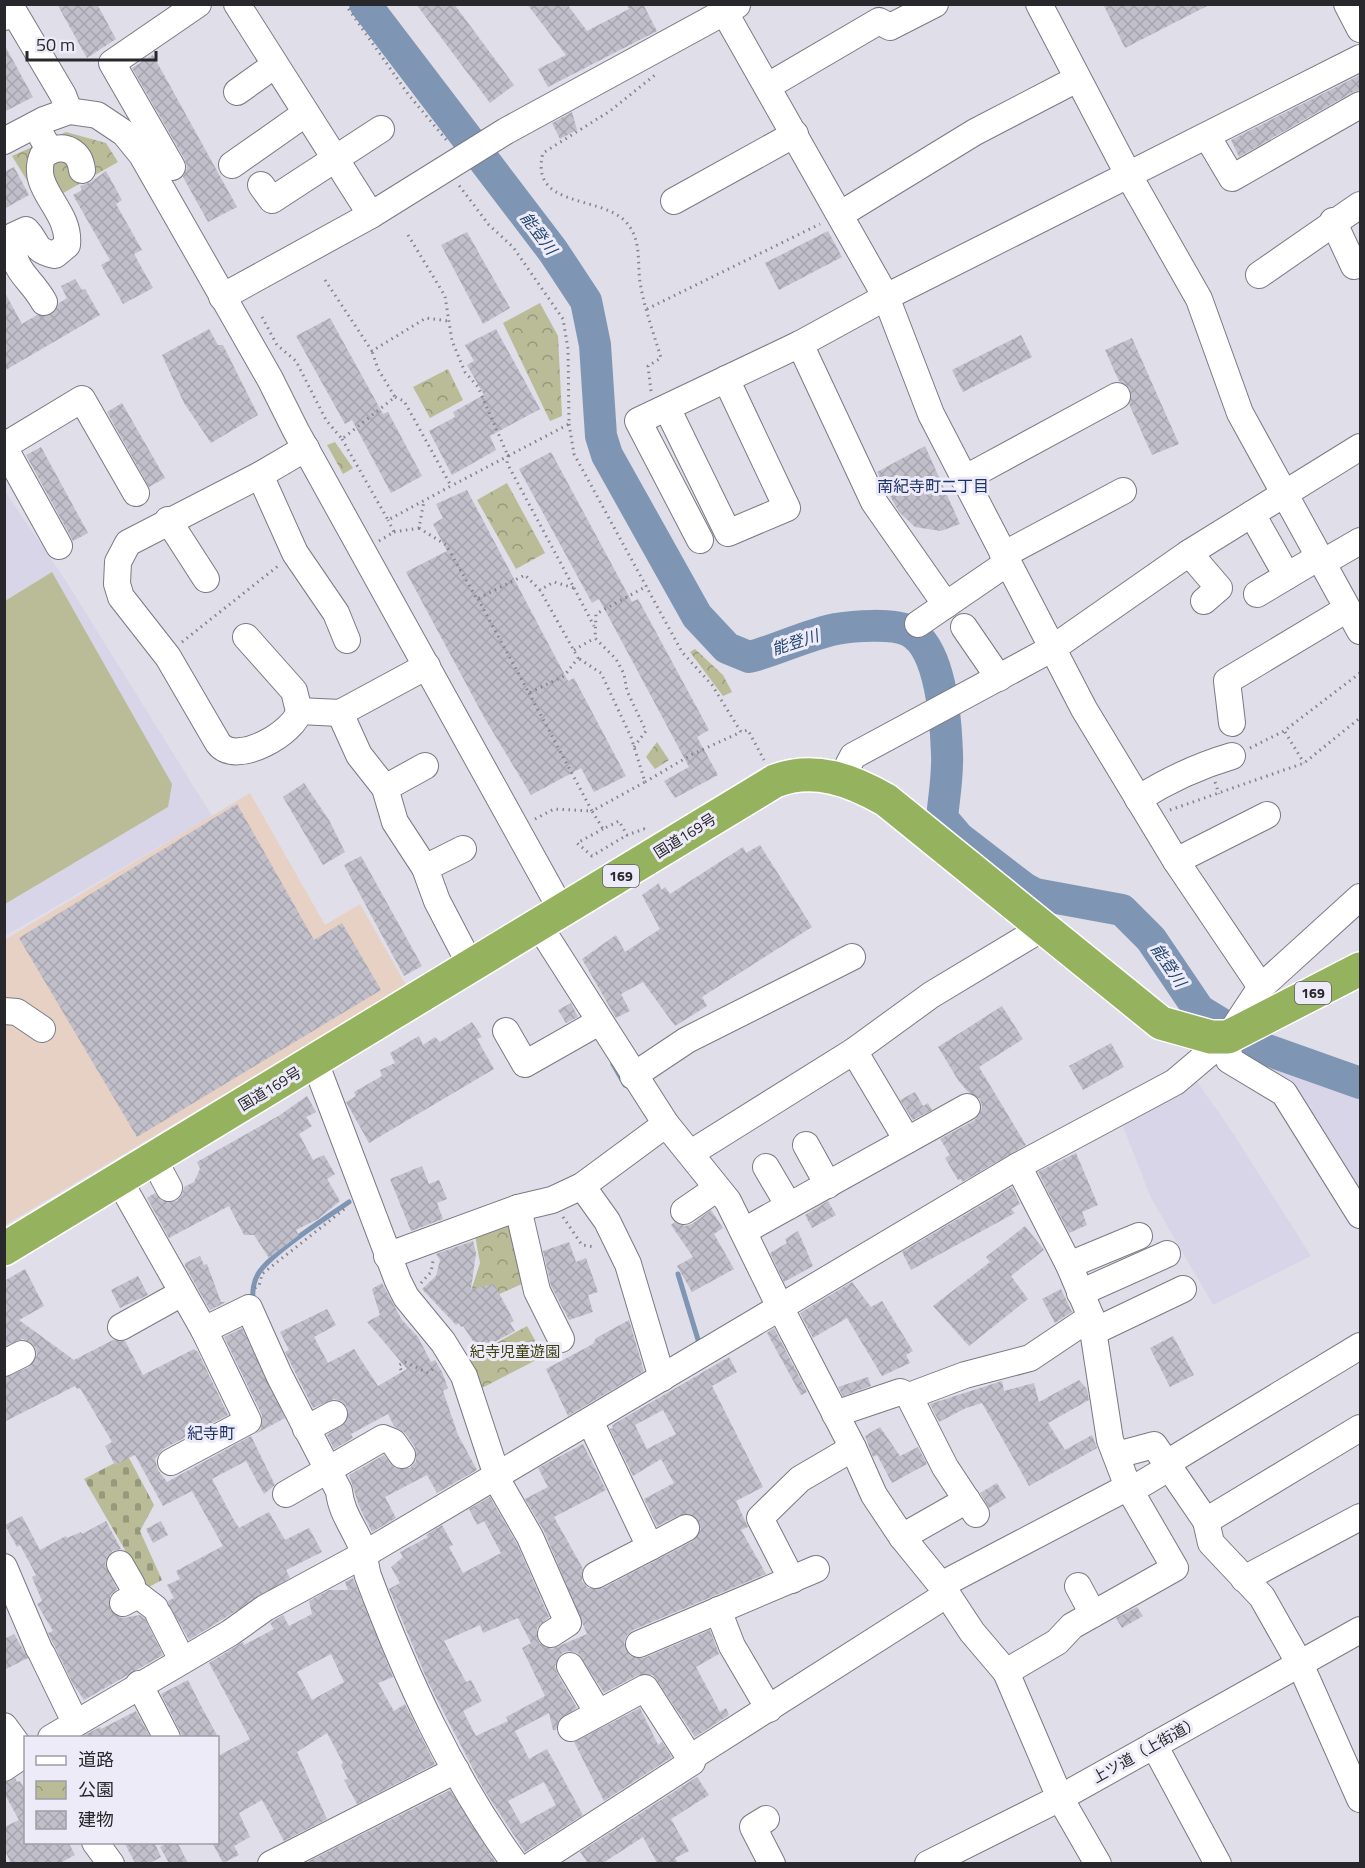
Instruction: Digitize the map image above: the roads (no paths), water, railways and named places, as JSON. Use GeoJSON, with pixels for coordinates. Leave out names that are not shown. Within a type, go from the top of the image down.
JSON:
{"type":"FeatureCollection","features":[{"type":"Feature","properties":{"kind":"highway","name":"国道169号"},"geometry":{"type":"LineString","coordinates":[[4,1249],[775,781],[791,775],[808,773],[841,779],[862,786],[886,800],[1161,1023],[1211,1037],[1228,1037]]}},
{"type":"Feature","properties":{"kind":"highway","name":"169"},"geometry":{"type":"LineString","coordinates":[[1228,1037],[1263,1002],[1360,969]]}},
{"type":"Feature","properties":{"kind":"street"},"geometry":{"type":"LineString","coordinates":[[172,167],[112,63],[198,4]]}},
{"type":"Feature","properties":{"kind":"street"},"geometry":{"type":"LineString","coordinates":[[237,4],[371,215]]}},
{"type":"Feature","properties":{"kind":"street"},"geometry":{"type":"LineString","coordinates":[[768,86],[879,21],[890,27],[935,4]]}},
{"type":"Feature","properties":{"kind":"street"},"geometry":{"type":"LineString","coordinates":[[1039,4],[1129,176],[1199,299],[1240,413],[1360,631]]}},
{"type":"Feature","properties":{"kind":"street"},"geometry":{"type":"LineString","coordinates":[[1347,4],[1360,29]]}},
{"type":"Feature","properties":{"kind":"street"},"geometry":{"type":"LineString","coordinates":[[222,297],[371,215],[464,157],[727,7],[768,86],[886,297],[931,414],[1084,709],[1263,1002],[1360,897]]}},
{"type":"Feature","properties":{"kind":"street"},"geometry":{"type":"LineString","coordinates":[[4,17],[14,12],[63,95],[69,111]]}},
{"type":"Feature","properties":{"kind":"street"},"geometry":{"type":"LineString","coordinates":[[700,540],[638,421],[800,344],[886,297],[1360,58]]}},
{"type":"Feature","properties":{"kind":"street"},"geometry":{"type":"LineString","coordinates":[[237,92],[275,65]]}},
{"type":"Feature","properties":{"kind":"street"},"geometry":{"type":"LineString","coordinates":[[841,214],[975,132],[1077,79]]}},
{"type":"Feature","properties":{"kind":"street"},"geometry":{"type":"LineString","coordinates":[[1207,136],[1232,178],[1360,105]]}},
{"type":"Feature","properties":{"kind":"street"},"geometry":{"type":"LineString","coordinates":[[4,141],[35,124],[69,111],[97,115],[124,133],[142,155],[270,379],[517,828],[550,917],[599,1022],[666,1124],[716,1189],[728,1201],[853,1448],[874,1495],[902,1537],[1006,1672],[1060,1798],[1098,1863]]}},
{"type":"Feature","properties":{"kind":"street"},"geometry":{"type":"LineString","coordinates":[[232,165],[306,112]]}},
{"type":"Feature","properties":{"kind":"street"},"geometry":{"type":"LineString","coordinates":[[35,124],[50,151]]}},
{"type":"Feature","properties":{"kind":"street"},"geometry":{"type":"LineString","coordinates":[[261,185],[272,200],[334,157],[381,129]]}},
{"type":"Feature","properties":{"kind":"street"},"geometry":{"type":"LineString","coordinates":[[674,201],[795,134]]}},
{"type":"Feature","properties":{"kind":"street"},"geometry":{"type":"LineString","coordinates":[[44,302],[11,263],[13,236],[26,230],[36,248],[55,255],[68,245],[69,231],[39,178],[38,166],[43,155],[59,147],[71,150],[76,155],[82,170]]}},
{"type":"Feature","properties":{"kind":"street"},"geometry":{"type":"LineString","coordinates":[[1259,275],[1360,205]]}},
{"type":"Feature","properties":{"kind":"street"},"geometry":{"type":"LineString","coordinates":[[1334,221],[1354,266]]}},
{"type":"Feature","properties":{"kind":"street"},"geometry":{"type":"LineString","coordinates":[[800,344],[874,502],[946,605]]}},
{"type":"Feature","properties":{"kind":"street"},"geometry":{"type":"LineString","coordinates":[[661,411],[728,533],[787,508],[726,379]]}},
{"type":"Feature","properties":{"kind":"street"},"geometry":{"type":"LineString","coordinates":[[964,479],[1117,396]]}},
{"type":"Feature","properties":{"kind":"street"},"geometry":{"type":"LineString","coordinates":[[59,546],[4,447],[82,399],[136,492]]}},
{"type":"Feature","properties":{"kind":"street"},"geometry":{"type":"LineString","coordinates":[[841,779],[853,756],[1053,648],[1189,553],[1360,447]]}},
{"type":"Feature","properties":{"kind":"street"},"geometry":{"type":"LineString","coordinates":[[246,637],[294,691],[299,711],[291,727],[240,754],[222,750],[167,654],[121,597],[117,584],[118,562],[128,543],[168,520],[260,475],[306,448]]}},
{"type":"Feature","properties":{"kind":"street"},"geometry":{"type":"LineString","coordinates":[[260,475],[295,553],[336,613],[347,640]]}},
{"type":"Feature","properties":{"kind":"street"},"geometry":{"type":"LineString","coordinates":[[918,624],[1005,559],[1123,491]]}},
{"type":"Feature","properties":{"kind":"street"},"geometry":{"type":"LineString","coordinates":[[1252,514],[1287,576]]}},
{"type":"Feature","properties":{"kind":"street"},"geometry":{"type":"LineString","coordinates":[[168,520],[206,579]]}},
{"type":"Feature","properties":{"kind":"street"},"geometry":{"type":"LineString","coordinates":[[1257,594],[1287,576],[1360,541]]}},
{"type":"Feature","properties":{"kind":"street"},"geometry":{"type":"LineString","coordinates":[[1189,553],[1219,588],[1204,601]]}},
{"type":"Feature","properties":{"kind":"street"},"geometry":{"type":"LineString","coordinates":[[1232,723],[1227,681],[1347,609]]}},
{"type":"Feature","properties":{"kind":"street"},"geometry":{"type":"LineString","coordinates":[[964,627],[999,678]]}},
{"type":"Feature","properties":{"kind":"street"},"geometry":{"type":"LineString","coordinates":[[299,711],[340,713],[427,666]]}},
{"type":"Feature","properties":{"kind":"street"},"geometry":{"type":"LineString","coordinates":[[340,713],[359,756],[385,788],[395,822],[425,868],[437,901],[471,966]]}},
{"type":"Feature","properties":{"kind":"street"},"geometry":{"type":"LineString","coordinates":[[1144,808],[1166,782],[1208,763],[1232,756]]}},
{"type":"Feature","properties":{"kind":"street"},"geometry":{"type":"LineString","coordinates":[[385,788],[425,766]]}},
{"type":"Feature","properties":{"kind":"street"},"geometry":{"type":"LineString","coordinates":[[1176,861],[1267,815]]}},
{"type":"Feature","properties":{"kind":"street"},"geometry":{"type":"LineString","coordinates":[[425,868],[463,849]]}},
{"type":"Feature","properties":{"kind":"street"},"geometry":{"type":"LineString","coordinates":[[691,1154],[854,1051],[931,995],[1044,927]]}},
{"type":"Feature","properties":{"kind":"street"},"geometry":{"type":"LineString","coordinates":[[633,1076],[687,1040],[852,957]]}},
{"type":"Feature","properties":{"kind":"street"},"geometry":{"type":"LineString","coordinates":[[4,1011],[16,1011],[42,1029]]}},
{"type":"Feature","properties":{"kind":"street"},"geometry":{"type":"LineString","coordinates":[[506,1031],[525,1064],[599,1022]]}},
{"type":"Feature","properties":{"kind":"street"},"geometry":{"type":"LineString","coordinates":[[53,1736],[139,1684],[230,1634],[265,1608],[363,1556],[1018,1166],[1175,1082],[1228,1037]]}},
{"type":"Feature","properties":{"kind":"street"},"geometry":{"type":"LineString","coordinates":[[1228,1037],[1229,1060],[1284,1093],[1360,1215]]}},
{"type":"Feature","properties":{"kind":"street"},"geometry":{"type":"LineString","coordinates":[[854,1051],[907,1140]]}},
{"type":"Feature","properties":{"kind":"street"},"geometry":{"type":"LineString","coordinates":[[315,1062],[387,1256],[406,1297],[444,1342],[464,1376],[500,1485],[530,1537],[568,1623],[550,1634]]}},
{"type":"Feature","properties":{"kind":"street"},"geometry":{"type":"LineString","coordinates":[[744,1231],[967,1107]]}},
{"type":"Feature","properties":{"kind":"street"},"geometry":{"type":"LineString","coordinates":[[387,1256],[518,1208],[552,1200],[582,1186],[666,1124]]}},
{"type":"Feature","properties":{"kind":"street"},"geometry":{"type":"LineString","coordinates":[[806,1145],[828,1185]]}},
{"type":"Feature","properties":{"kind":"street"},"geometry":{"type":"LineString","coordinates":[[154,1160],[169,1188]]}},
{"type":"Feature","properties":{"kind":"street"},"geometry":{"type":"LineString","coordinates":[[1006,1672],[1057,1642],[1072,1626],[1175,1569],[1129,1489],[1110,1440],[1093,1324],[1069,1265],[1018,1166]]}},
{"type":"Feature","properties":{"kind":"street"},"geometry":{"type":"LineString","coordinates":[[766,1167],[789,1206]]}},
{"type":"Feature","properties":{"kind":"street"},"geometry":{"type":"LineString","coordinates":[[119,1180],[204,1330],[248,1421],[171,1462]]}},
{"type":"Feature","properties":{"kind":"street"},"geometry":{"type":"LineString","coordinates":[[582,1186],[607,1221],[622,1251],[662,1378]]}},
{"type":"Feature","properties":{"kind":"street"},"geometry":{"type":"LineString","coordinates":[[684,1211],[716,1189]]}},
{"type":"Feature","properties":{"kind":"street"},"geometry":{"type":"LineString","coordinates":[[518,1208],[537,1291],[561,1339]]}},
{"type":"Feature","properties":{"kind":"street"},"geometry":{"type":"LineString","coordinates":[[1069,1265],[1139,1236]]}},
{"type":"Feature","properties":{"kind":"street"},"geometry":{"type":"LineString","coordinates":[[1080,1293],[1167,1254]]}},
{"type":"Feature","properties":{"kind":"street"},"geometry":{"type":"LineString","coordinates":[[909,1396],[966,1375],[1030,1358],[1093,1324],[1183,1289]]}},
{"type":"Feature","properties":{"kind":"street"},"geometry":{"type":"LineString","coordinates":[[121,1327],[182,1293]]}},
{"type":"Feature","properties":{"kind":"street"},"geometry":{"type":"LineString","coordinates":[[204,1330],[249,1308],[306,1429],[339,1491],[341,1508],[363,1556],[367,1573],[422,1705],[492,1832],[515,1863]]}},
{"type":"Feature","properties":{"kind":"street"},"geometry":{"type":"LineString","coordinates":[[690,1758],[769,1709],[944,1590],[1129,1489],[1360,1346]]}},
{"type":"Feature","properties":{"kind":"street"},"geometry":{"type":"LineString","coordinates":[[836,1414],[900,1392],[909,1396],[945,1467],[972,1507],[902,1537]]}},
{"type":"Feature","properties":{"kind":"street"},"geometry":{"type":"LineString","coordinates":[[306,1429],[334,1414]]}},
{"type":"Feature","properties":{"kind":"street"},"geometry":{"type":"LineString","coordinates":[[590,1421],[650,1547]]}},
{"type":"Feature","properties":{"kind":"street"},"geometry":{"type":"LineString","coordinates":[[1207,1529],[1360,1428]]}},
{"type":"Feature","properties":{"kind":"street"},"geometry":{"type":"LineString","coordinates":[[286,1494],[383,1438],[393,1442],[402,1455]]}},
{"type":"Feature","properties":{"kind":"street"},"geometry":{"type":"LineString","coordinates":[[1117,1455],[1154,1445],[1169,1465],[1207,1529],[1211,1543],[1262,1597],[1301,1665],[1360,1799]]}},
{"type":"Feature","properties":{"kind":"street"},"geometry":{"type":"LineString","coordinates":[[792,1580],[760,1518],[800,1479],[853,1448]]}},
{"type":"Feature","properties":{"kind":"street"},"geometry":{"type":"LineString","coordinates":[[1244,1579],[1360,1517]]}},
{"type":"Feature","properties":{"kind":"street"},"geometry":{"type":"LineString","coordinates":[[596,1575],[686,1528]]}},
{"type":"Feature","properties":{"kind":"street"},"geometry":{"type":"LineString","coordinates":[[639,1644],[816,1569]]}},
{"type":"Feature","properties":{"kind":"street"},"geometry":{"type":"LineString","coordinates":[[12,1575],[41,1652],[75,1722]]}},
{"type":"Feature","properties":{"kind":"street"},"geometry":{"type":"LineString","coordinates":[[1078,1586],[1093,1614]]}},
{"type":"Feature","properties":{"kind":"street"},"geometry":{"type":"LineString","coordinates":[[137,1594],[182,1660]]}},
{"type":"Feature","properties":{"kind":"street"},"geometry":{"type":"LineString","coordinates":[[718,1610],[732,1646],[769,1709]]}},
{"type":"Feature","properties":{"kind":"street","name":"上ツ道（上街道）"},"geometry":{"type":"LineString","coordinates":[[928,1863],[1060,1798],[1360,1630]]}},
{"type":"Feature","properties":{"kind":"street"},"geometry":{"type":"LineString","coordinates":[[570,1666],[598,1713]]}},
{"type":"Feature","properties":{"kind":"street"},"geometry":{"type":"LineString","coordinates":[[139,1684],[166,1736]]}},
{"type":"Feature","properties":{"kind":"street"},"geometry":{"type":"LineString","coordinates":[[534,1863],[692,1762],[645,1688],[572,1728]]}},
{"type":"Feature","properties":{"kind":"street"},"geometry":{"type":"LineString","coordinates":[[4,1726],[20,1757]]}},
{"type":"Feature","properties":{"kind":"street"},"geometry":{"type":"LineString","coordinates":[[1154,1745],[1218,1863]]}},
{"type":"Feature","properties":{"kind":"street"},"geometry":{"type":"LineString","coordinates":[[271,1863],[456,1770]]}},
{"type":"Feature","properties":{"kind":"street"},"geometry":{"type":"LineString","coordinates":[[757,1816],[753,1827],[772,1863]]}},
{"type":"Feature","properties":{"kind":"street"},"geometry":{"type":"LineString","coordinates":[[97,1844],[111,1863]]}},
{"type":"Feature","properties":{"kind":"waterway","name":"能登川"},"geometry":{"type":"LineString","coordinates":[[365,4],[553,251],[586,301],[595,345],[601,436],[607,455],[697,616],[727,648],[749,657],[836,629],[883,626],[909,631],[920,640],[928,652],[940,686],[947,762],[942,818],[959,838],[1035,894],[1122,910],[1151,939],[1199,1010],[1259,1047],[1360,1083]]}},
{"type":"Feature","properties":{"kind":"waterway"},"geometry":{"type":"LineString","coordinates":[[613,1064],[625,1085]]}},
{"type":"Feature","properties":{"kind":"waterway"},"geometry":{"type":"LineString","coordinates":[[254,1302],[255,1282],[267,1263],[349,1202]]}},
{"type":"Feature","properties":{"kind":"waterway"},"geometry":{"type":"LineString","coordinates":[[678,1274],[699,1343],[704,1340]]}},
{"type":"Feature","properties":{"kind":"district","name":"南紀寺町二丁目"},"geometry":{"type":"Point","coordinates":[933,486]}},
{"type":"Feature","properties":{"kind":"district","name":"紀寺町"},"geometry":{"type":"Point","coordinates":[211,1433]}},
{"type":"Feature","properties":{"kind":"park label","name":"紀寺児童遊園"},"geometry":{"type":"Point","coordinates":[515,1352]}}]}
